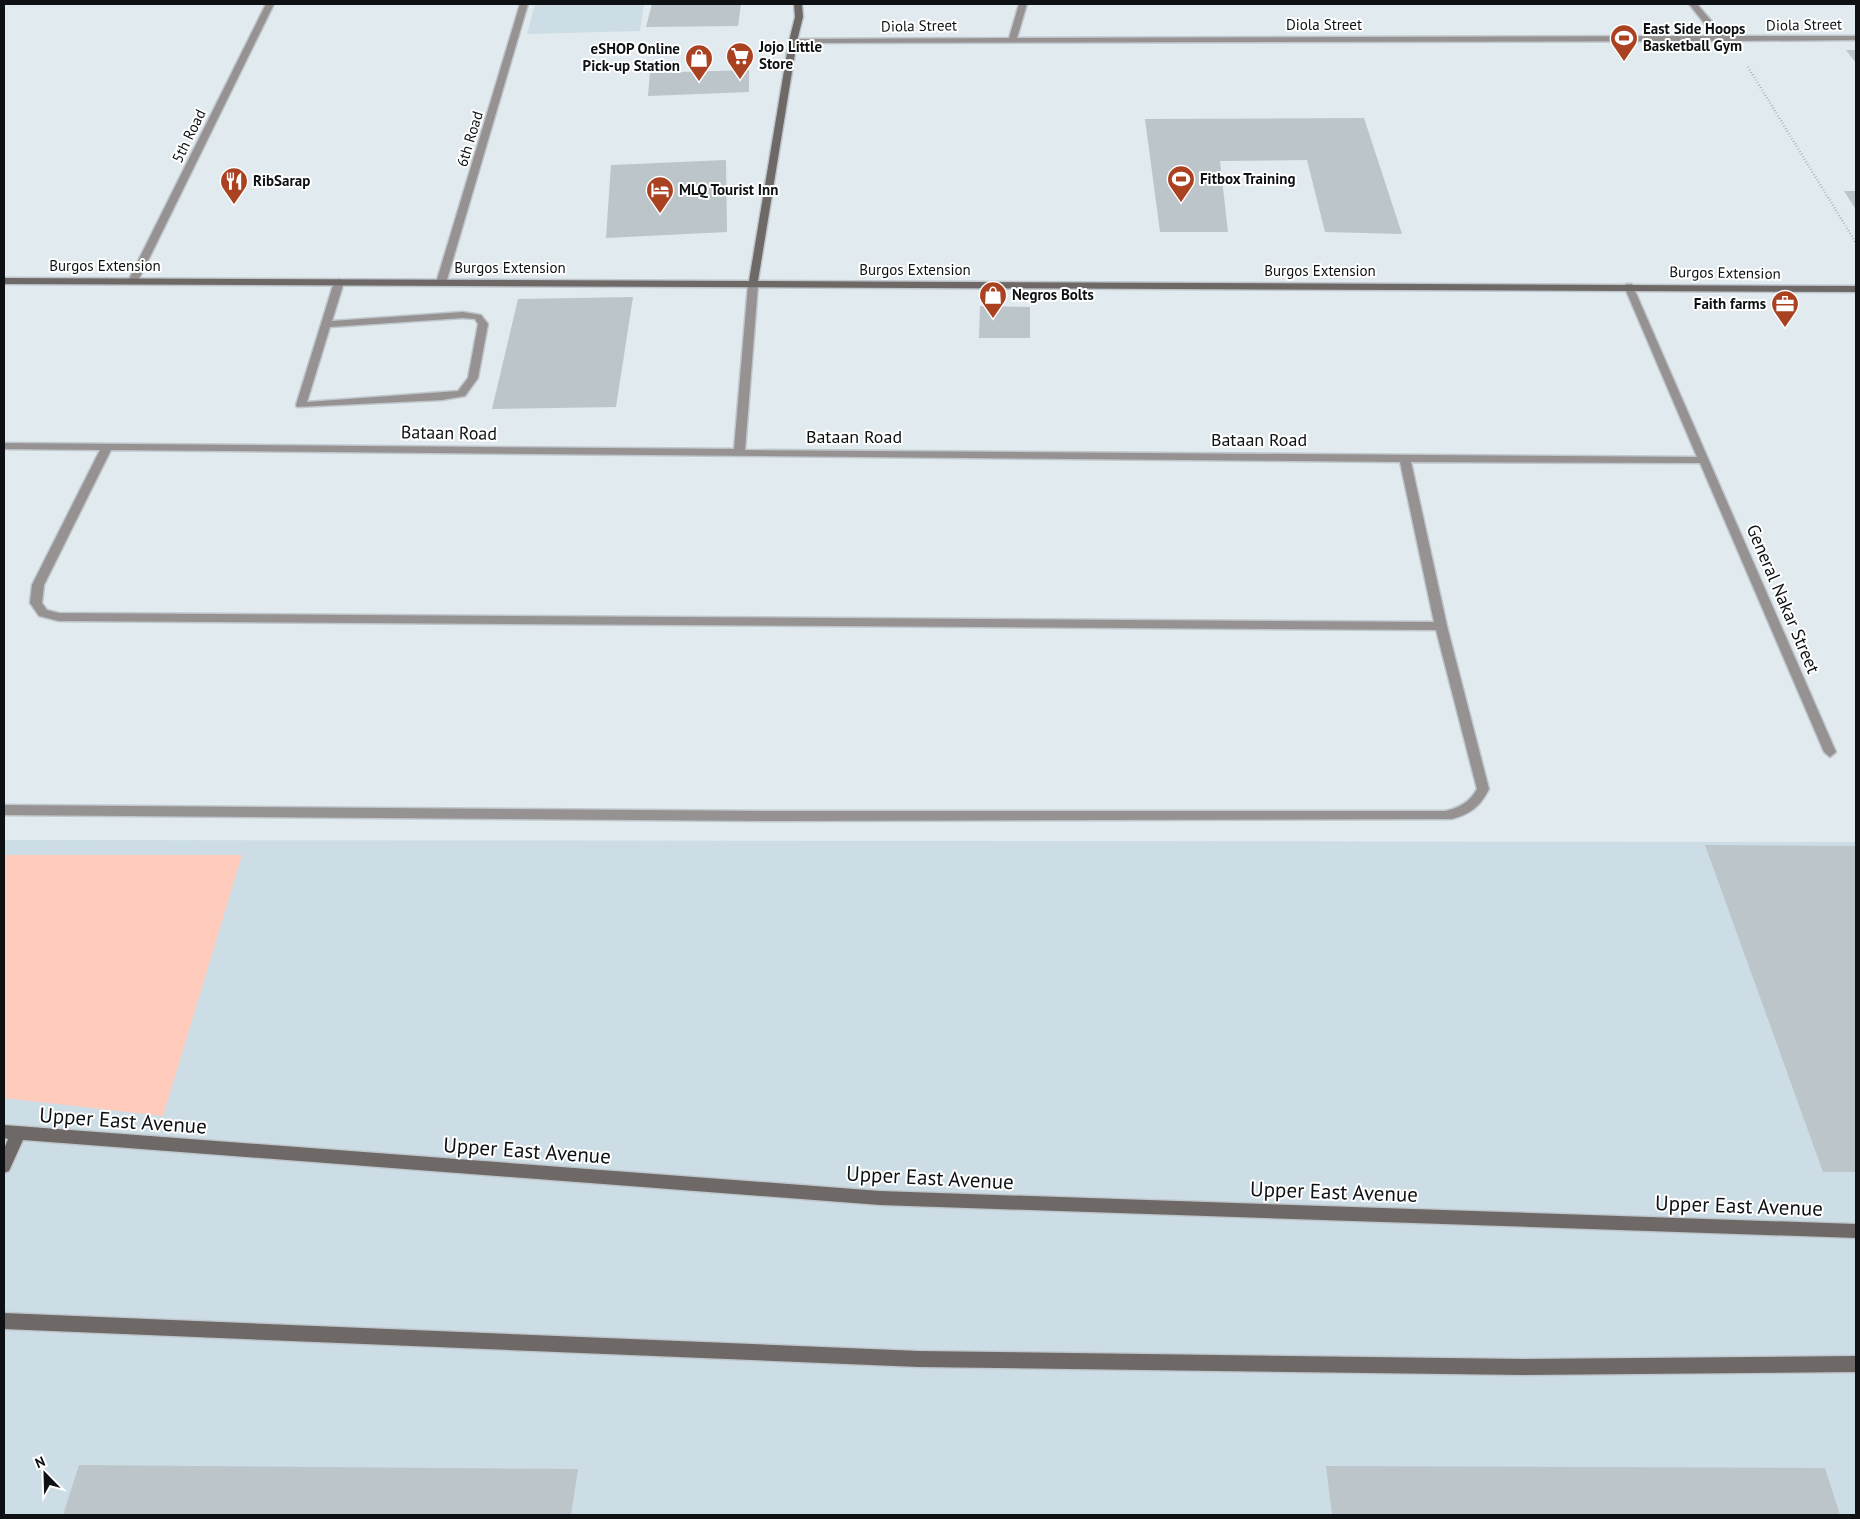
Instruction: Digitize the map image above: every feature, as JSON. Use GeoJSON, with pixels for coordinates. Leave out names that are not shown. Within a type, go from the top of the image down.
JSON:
{"type":"FeatureCollection","features":[{"type":"Feature","properties":{"kind":"main road"},"geometry":{"type":"LineString","coordinates":[[753,285],[793,41],[799,17],[798,4]]}},
{"type":"Feature","properties":{"kind":"main road","name":"Burgos Extension"},"geometry":{"type":"LineString","coordinates":[[4,282],[1629,286],[1856,289]]}},
{"type":"Feature","properties":{"kind":"main road"},"geometry":{"type":"LineString","coordinates":[[4,1166],[11,1133]]}},
{"type":"Feature","properties":{"kind":"main road","name":"Upper East Avenue"},"geometry":{"type":"LineString","coordinates":[[11,1133],[880,1198],[1856,1231]]}},
{"type":"Feature","properties":{"kind":"main road"},"geometry":{"type":"LineString","coordinates":[[4,1321],[919,1359],[1523,1367],[1856,1364]]}},
{"type":"Feature","properties":{"kind":"street","name":"5th Road"},"geometry":{"type":"LineString","coordinates":[[133,281],[270,4]]}},
{"type":"Feature","properties":{"kind":"street","name":"6th Road"},"geometry":{"type":"LineString","coordinates":[[441,283],[524,4]]}},
{"type":"Feature","properties":{"kind":"street"},"geometry":{"type":"LineString","coordinates":[[1013,39],[1023,4]]}},
{"type":"Feature","properties":{"kind":"street"},"geometry":{"type":"LineString","coordinates":[[1693,4],[1711,26],[1731,40]]}},
{"type":"Feature","properties":{"kind":"street","name":"Diola Street"},"geometry":{"type":"LineString","coordinates":[[793,41],[1013,39],[1731,40],[1856,38]]}},
{"type":"Feature","properties":{"kind":"street"},"geometry":{"type":"LineString","coordinates":[[325,324],[464,315],[478,317],[483,324],[473,378],[461,394],[442,397],[301,405],[325,324],[339,282]]}},
{"type":"Feature","properties":{"kind":"street"},"geometry":{"type":"LineString","coordinates":[[739,453],[753,285]]}},
{"type":"Feature","properties":{"kind":"street","name":"General Nakar Street"},"geometry":{"type":"LineString","coordinates":[[1629,286],[1830,752]]}},
{"type":"Feature","properties":{"kind":"street","name":"Bataan Road"},"geometry":{"type":"LineString","coordinates":[[4,446],[1704,460]]}},
{"type":"Feature","properties":{"kind":"street"},"geometry":{"type":"LineString","coordinates":[[107,447],[38,585],[36,603],[43,613],[69,618],[1441,626]]}},
{"type":"Feature","properties":{"kind":"street"},"geometry":{"type":"LineString","coordinates":[[4,810],[768,816],[1445,816],[1471,807],[1479,799],[1483,789],[1441,626],[1405,459]]}},
{"type":"Feature","properties":{"kind":"path"},"geometry":{"type":"LineString","coordinates":[[1731,40],[1856,243]]}},
{"type":"Feature","properties":{"kind":"shaded area"},"geometry":{"type":"Polygon","coordinates":[[[535,4],[644,4],[640,31],[527,34],[535,4]]]}},
{"type":"Feature","properties":{"kind":"shaded area"},"geometry":{"type":"Polygon","coordinates":[[[4,840],[1856,842],[1856,1515],[4,1515],[4,840]]]}},
{"type":"Feature","properties":{"kind":"shaded area"},"geometry":{"type":"Polygon","coordinates":[[[4,855],[242,855],[163,1116],[4,1098],[4,855]]]}},
{"type":"Feature","properties":{"kind":"building"},"geometry":{"type":"Polygon","coordinates":[[[652,4],[741,4],[738,26],[646,27],[652,4]]]}},
{"type":"Feature","properties":{"kind":"building"},"geometry":{"type":"Polygon","coordinates":[[[1846,50],[1856,50],[1856,63],[1846,50]]]}},
{"type":"Feature","properties":{"kind":"building","name":"eSHOP Online Pick-up Station"},"geometry":{"type":"Polygon","coordinates":[[[749,70],[749,92],[648,96],[650,73],[749,70]]]}},
{"type":"Feature","properties":{"kind":"building"},"geometry":{"type":"Polygon","coordinates":[[[1364,118],[1402,234],[1325,232],[1307,160],[1220,161],[1228,232],[1160,232],[1145,119],[1364,118]]]}},
{"type":"Feature","properties":{"kind":"building"},"geometry":{"type":"Polygon","coordinates":[[[726,160],[727,232],[606,238],[611,165],[726,160]]]}},
{"type":"Feature","properties":{"kind":"building"},"geometry":{"type":"Polygon","coordinates":[[[1844,191],[1856,191],[1856,210],[1844,191]]]}},
{"type":"Feature","properties":{"kind":"building"},"geometry":{"type":"Polygon","coordinates":[[[633,297],[616,407],[492,409],[518,299],[633,297]]]}},
{"type":"Feature","properties":{"kind":"building"},"geometry":{"type":"Polygon","coordinates":[[[980,306],[1030,307],[1030,338],[979,338],[980,306]]]}},
{"type":"Feature","properties":{"kind":"building"},"geometry":{"type":"Polygon","coordinates":[[[1705,845],[1856,846],[1856,1172],[1823,1172],[1705,845]]]}},
{"type":"Feature","properties":{"kind":"building"},"geometry":{"type":"Polygon","coordinates":[[[79,1465],[578,1469],[571,1515],[63,1515],[79,1465]]]}},
{"type":"Feature","properties":{"kind":"building"},"geometry":{"type":"Polygon","coordinates":[[[1326,1466],[1825,1468],[1840,1515],[1332,1515],[1326,1466]]]}},
{"type":"Feature","properties":{"kind":"place","name":"East Side Hoops Basketball Gym"},"geometry":{"type":"Point","coordinates":[1624,62]}},
{"type":"Feature","properties":{"kind":"place","name":"Jojo Little Store"},"geometry":{"type":"Point","coordinates":[740,80]}},
{"type":"Feature","properties":{"kind":"place","name":"eSHOP Online Pick-up Station"},"geometry":{"type":"Point","coordinates":[699,82]}},
{"type":"Feature","properties":{"kind":"place","name":"Fitbox Training"},"geometry":{"type":"Point","coordinates":[1181,203]}},
{"type":"Feature","properties":{"kind":"place","name":"RibSarap"},"geometry":{"type":"Point","coordinates":[234,205]}},
{"type":"Feature","properties":{"kind":"place","name":"MLQ Tourist Inn"},"geometry":{"type":"Point","coordinates":[660,214]}},
{"type":"Feature","properties":{"kind":"place","name":"Negros Bolts"},"geometry":{"type":"Point","coordinates":[993,319]}},
{"type":"Feature","properties":{"kind":"place","name":"Faith farms"},"geometry":{"type":"Point","coordinates":[1785,328]}}]}
